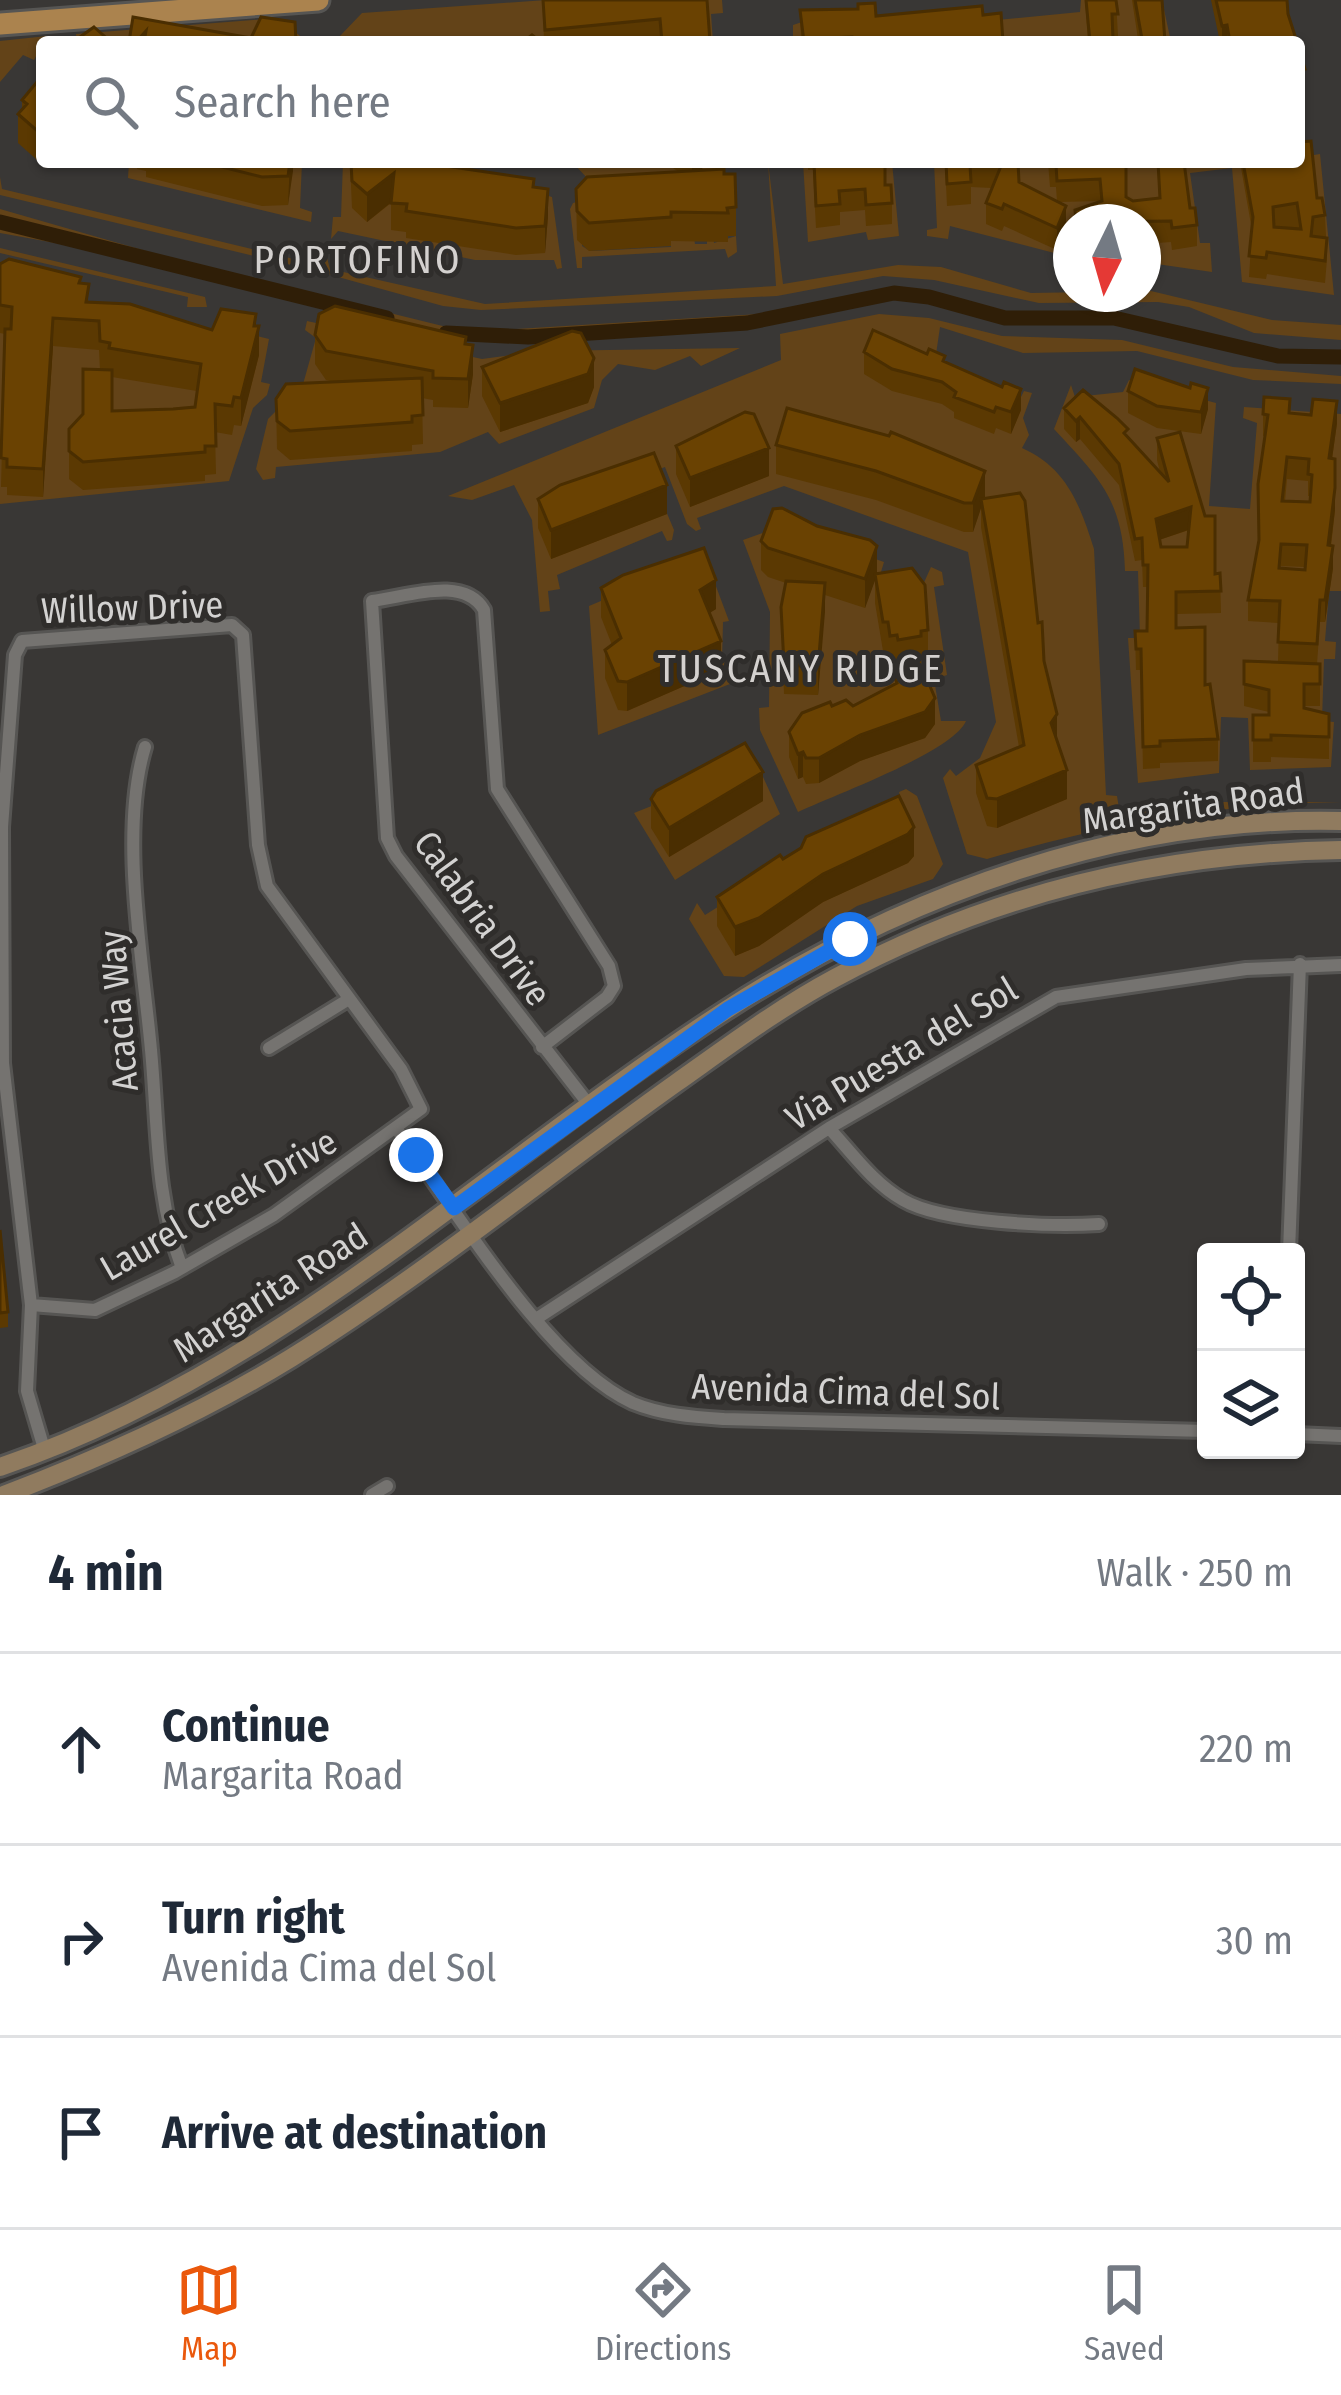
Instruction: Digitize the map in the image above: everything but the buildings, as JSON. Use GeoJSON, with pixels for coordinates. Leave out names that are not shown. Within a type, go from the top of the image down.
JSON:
{"type":"FeatureCollection","features":[{"type":"Feature","properties":{"kind":"main road"},"geometry":{"type":"LineString","coordinates":[[0,24],[318,0]]}},
{"type":"Feature","properties":{"kind":"main road","name":"Margarita Road"},"geometry":{"type":"LineString","coordinates":[[0,1467],[45,1452],[191,1384],[285,1328],[728,1009],[850,939],[965,887],[1116,843],[1201,830],[1341,820]]}},
{"type":"Feature","properties":{"kind":"main road","name":"Margarita Road"},"geometry":{"type":"LineString","coordinates":[[4,1495],[196,1413],[293,1357],[750,1032],[834,979],[903,944],[1020,898],[1123,870],[1211,857],[1341,850]]}},
{"type":"Feature","properties":{"kind":"street","name":"Calabria Drive"},"geometry":{"type":"LineString","coordinates":[[542,1047],[607,998],[614,986],[609,966],[496,789],[484,610],[476,595],[460,590],[372,601],[387,838],[542,1047],[590,1106]]}},
{"type":"Feature","properties":{"kind":"street","name":"Willow Drive"},"geometry":{"type":"LineString","coordinates":[[31,1306],[3,1063],[0,946],[4,806],[15,655],[22,641],[232,626],[243,635],[258,845],[266,886],[349,999]]}},
{"type":"Feature","properties":{"kind":"street","name":"Acacia Way"},"geometry":{"type":"LineString","coordinates":[[146,747],[135,782],[140,961],[157,1106],[160,1197],[182,1268]]}},
{"type":"Feature","properties":{"kind":"street"},"geometry":{"type":"LineString","coordinates":[[1289,1243],[1300,964]]}},
{"type":"Feature","properties":{"kind":"street","name":"Via Puesta del Sol"},"geometry":{"type":"LineString","coordinates":[[536,1319],[830,1128],[1056,997],[1300,964],[1341,965]]}},
{"type":"Feature","properties":{"kind":"street"},"geometry":{"type":"LineString","coordinates":[[268,1048],[349,999]]}},
{"type":"Feature","properties":{"kind":"street","name":"Laurel Creek Drive"},"geometry":{"type":"LineString","coordinates":[[31,1306],[95,1310],[182,1268],[274,1216],[398,1131],[421,1109],[401,1069],[349,999]]}},
{"type":"Feature","properties":{"kind":"street"},"geometry":{"type":"LineString","coordinates":[[830,1128],[878,1183],[907,1203],[1018,1223],[1099,1224]]}},
{"type":"Feature","properties":{"kind":"street","name":"Avenida Cima del Sol"},"geometry":{"type":"LineString","coordinates":[[398,1131],[536,1319],[591,1376],[632,1402],[672,1415],[1197,1431]]}},
{"type":"Feature","properties":{"kind":"street"},"geometry":{"type":"LineString","coordinates":[[31,1306],[27,1391],[45,1452]]}},
{"type":"Feature","properties":{"kind":"street"},"geometry":{"type":"LineString","coordinates":[[1305,1434],[1341,1436]]}},
{"type":"Feature","properties":{"kind":"street"},"geometry":{"type":"LineString","coordinates":[[373,1495],[387,1486]]}},
{"type":"Feature","properties":{"kind":"shaded area"},"geometry":{"type":"Polygon","coordinates":[[[546,0],[722,0],[723,13],[711,14],[713,36],[340,36],[362,13],[546,0]]]}},
{"type":"Feature","properties":{"kind":"shaded area"},"geometry":{"type":"Polygon","coordinates":[[[1081,0],[1162,0],[1170,36],[793,36],[793,25],[802,22],[934,26],[1080,12],[1081,0]]]}},
{"type":"Feature","properties":{"kind":"shaded area"},"geometry":{"type":"Polygon","coordinates":[[[279,18],[300,36],[76,36],[279,18]]]}},
{"type":"Feature","properties":{"kind":"shaded area"},"geometry":{"type":"Polygon","coordinates":[[[36,37],[34,60],[23,55],[0,82],[0,41],[36,37]]]}},
{"type":"Feature","properties":{"kind":"shaded area"},"geometry":{"type":"Polygon","coordinates":[[[1305,140],[1308,156],[1320,154],[1334,295],[1242,282],[1232,168],[1305,168],[1305,140]]]}},
{"type":"Feature","properties":{"kind":"shaded area"},"geometry":{"type":"Polygon","coordinates":[[[129,168],[302,168],[300,208],[312,212],[311,222],[128,178],[129,168]]]}},
{"type":"Feature","properties":{"kind":"shaded area"},"geometry":{"type":"Polygon","coordinates":[[[343,168],[455,168],[552,197],[562,268],[557,269],[554,260],[475,260],[338,231],[331,239],[333,217],[341,217],[343,168]]]}},
{"type":"Feature","properties":{"kind":"shaded area"},"geometry":{"type":"Polygon","coordinates":[[[578,168],[722,168],[724,189],[582,239],[582,246],[590,251],[671,247],[671,241],[694,238],[695,244],[707,244],[707,233],[713,233],[714,243],[736,236],[737,252],[728,258],[725,249],[582,257],[582,268],[577,268],[570,209],[573,203],[588,199],[590,181],[578,168]]]}},
{"type":"Feature","properties":{"kind":"shaded area"},"geometry":{"type":"Polygon","coordinates":[[[768,168],[783,284],[898,265],[941,267],[1031,293],[1053,293],[1053,303],[1039,303],[934,280],[883,276],[777,296],[481,310],[443,306],[320,272],[327,258],[330,269],[485,304],[776,286],[768,168]]]}},
{"type":"Feature","properties":{"kind":"shaded area"},"geometry":{"type":"Polygon","coordinates":[[[803,168],[893,168],[899,236],[868,240],[866,232],[808,242],[803,168]]]}},
{"type":"Feature","properties":{"kind":"shaded area"},"geometry":{"type":"Polygon","coordinates":[[[934,168],[1232,168],[1190,173],[1200,243],[1210,243],[1212,272],[1161,265],[1161,204],[1053,204],[1053,253],[950,226],[948,239],[927,236],[927,230],[937,228],[934,168]]]}},
{"type":"Feature","properties":{"kind":"shaded area"},"geometry":{"type":"Polygon","coordinates":[[[0,177],[2,189],[294,259],[300,250],[300,267],[0,195],[0,177]]]}},
{"type":"Feature","properties":{"kind":"shaded area"},"geometry":{"type":"Polygon","coordinates":[[[0,209],[191,264],[467,332],[778,313],[779,321],[463,340],[122,255],[0,233],[0,209]]]}},
{"type":"Feature","properties":{"kind":"shaded area"},"geometry":{"type":"Polygon","coordinates":[[[0,248],[205,297],[207,307],[187,307],[188,297],[0,253],[0,248]]]}},
{"type":"Feature","properties":{"kind":"shaded area"},"geometry":{"type":"Polygon","coordinates":[[[0,282],[201,332],[234,330],[269,339],[261,382],[270,384],[267,395],[253,408],[229,481],[0,504],[0,282]]]}},
{"type":"Feature","properties":{"kind":"shaded area"},"geometry":{"type":"Polygon","coordinates":[[[1161,293],[1272,320],[1341,325],[1341,340],[1254,333],[1189,307],[1161,302],[1161,293]]]}},
{"type":"Feature","properties":{"kind":"shaded area"},"geometry":{"type":"Polygon","coordinates":[[[879,314],[929,318],[1002,336],[1122,340],[1233,367],[1341,376],[1341,384],[1253,380],[1137,351],[1023,353],[940,327],[934,368],[1019,401],[1024,391],[1032,393],[1023,418],[1029,435],[1022,448],[1061,477],[1077,503],[1094,549],[1106,795],[1117,796],[1120,815],[1222,802],[1341,802],[1206,812],[1119,826],[987,859],[967,854],[943,778],[950,769],[956,776],[980,758],[996,722],[968,552],[784,486],[697,518],[701,529],[696,531],[687,524],[665,467],[650,473],[674,530],[672,540],[667,541],[662,531],[557,575],[560,589],[548,591],[550,611],[540,612],[532,520],[514,485],[472,500],[448,496],[781,360],[780,334],[879,314]]]}},
{"type":"Feature","properties":{"kind":"shaded area"},"geometry":{"type":"Polygon","coordinates":[[[307,321],[482,359],[542,351],[740,348],[701,366],[690,356],[655,370],[618,364],[602,380],[594,408],[499,444],[488,432],[440,452],[276,467],[275,478],[263,480],[256,469],[268,419],[284,403],[298,402],[316,338],[305,330],[307,321]]]}},
{"type":"Feature","properties":{"kind":"shaded area"},"geometry":{"type":"Polygon","coordinates":[[[1129,380],[1216,403],[1209,506],[1250,509],[1257,423],[1243,418],[1244,407],[1341,414],[1341,591],[1329,591],[1325,641],[1336,642],[1335,659],[1324,659],[1322,721],[1334,722],[1331,767],[1250,770],[1248,718],[1221,717],[1219,773],[1138,783],[1128,638],[1140,638],[1138,571],[1125,571],[1119,525],[1106,491],[1054,429],[1071,385],[1075,397],[1123,392],[1129,380]]]}},
{"type":"Feature","properties":{"kind":"shaded area"},"geometry":{"type":"Polygon","coordinates":[[[782,526],[884,562],[881,572],[922,587],[931,567],[942,572],[944,585],[934,587],[947,675],[934,679],[941,721],[966,721],[957,733],[917,759],[798,812],[760,730],[759,708],[769,707],[770,612],[743,540],[782,526]]]}},
{"type":"Feature","properties":{"kind":"shaded area"},"geometry":{"type":"Polygon","coordinates":[[[705,557],[729,621],[723,622],[722,662],[731,662],[730,684],[598,735],[589,606],[705,557]]]}},
{"type":"Feature","properties":{"kind":"shaded area"},"geometry":{"type":"Polygon","coordinates":[[[752,753],[780,814],[675,880],[634,813],[709,783],[752,753]]]}},
{"type":"Feature","properties":{"kind":"shaded area"},"geometry":{"type":"Polygon","coordinates":[[[906,789],[917,796],[943,864],[933,879],[857,906],[744,977],[724,976],[689,919],[697,903],[705,915],[794,859],[902,805],[899,792],[906,789]]]}},
{"type":"Feature","properties":{"kind":"waterway"},"geometry":{"type":"LineString","coordinates":[[0,222],[387,318]]}},
{"type":"Feature","properties":{"kind":"waterway"},"geometry":{"type":"LineString","coordinates":[[446,333],[528,337],[747,323],[894,293],[929,297],[1005,318],[1114,318],[1278,356],[1341,357]]}},
{"type":"Feature","properties":{"kind":"district","name":"PORTOFINO"},"geometry":{"type":"Point","coordinates":[358,259]}},
{"type":"Feature","properties":{"kind":"district","name":"TUSCANY RIDGE"},"geometry":{"type":"Point","coordinates":[801,668]}},
{"type":"Feature","properties":{"kind":"route"},"geometry":{"type":"LineString","coordinates":[[416,1155],[454,1208],[728,1009],[850,939]]}}]}
